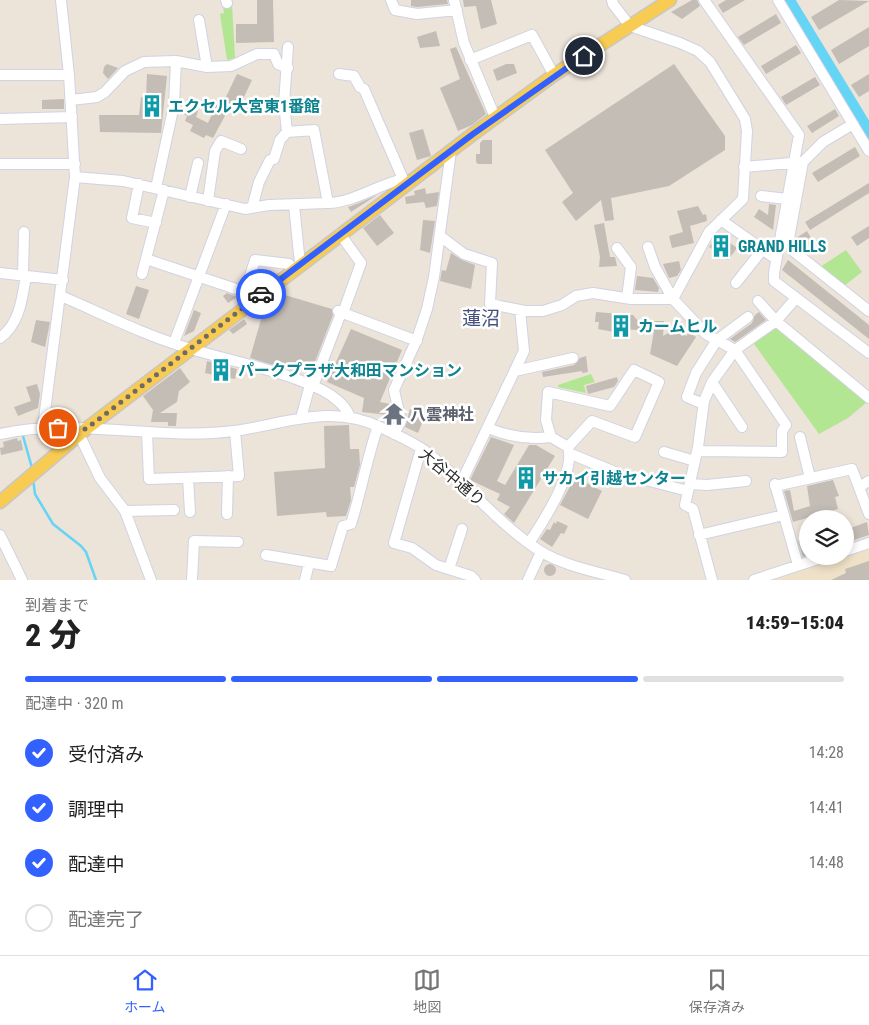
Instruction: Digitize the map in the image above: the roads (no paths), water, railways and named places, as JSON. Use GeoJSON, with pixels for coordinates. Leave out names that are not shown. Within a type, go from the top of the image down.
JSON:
{"type":"FeatureCollection","features":[{"type":"Feature","properties":{"kind":"main road"},"geometry":{"type":"LineString","coordinates":[[0,502],[83,432],[189,349],[246,298],[297,266],[405,182],[451,151],[554,75],[670,0]]}},
{"type":"Feature","properties":{"kind":"street"},"geometry":{"type":"LineString","coordinates":[[44,427],[75,177],[71,100],[61,0]]}},
{"type":"Feature","properties":{"kind":"street"},"geometry":{"type":"LineString","coordinates":[[391,0],[395,10],[417,14],[456,5],[470,60],[495,117]]}},
{"type":"Feature","properties":{"kind":"street"},"geometry":{"type":"LineString","coordinates":[[612,0],[630,26],[698,51],[710,62],[745,119],[747,131],[743,199],[709,232],[673,299]]}},
{"type":"Feature","properties":{"kind":"street"},"geometry":{"type":"LineString","coordinates":[[704,0],[799,135],[798,162],[789,238],[792,250],[869,311]]}},
{"type":"Feature","properties":{"kind":"street"},"geometry":{"type":"LineString","coordinates":[[778,0],[853,124],[865,133],[869,151]]}},
{"type":"Feature","properties":{"kind":"street"},"geometry":{"type":"LineString","coordinates":[[199,20],[207,67]]}},
{"type":"Feature","properties":{"kind":"street"},"geometry":{"type":"LineString","coordinates":[[470,60],[532,35],[554,75]]}},
{"type":"Feature","properties":{"kind":"street"},"geometry":{"type":"LineString","coordinates":[[287,132],[284,103],[288,47]]}},
{"type":"Feature","properties":{"kind":"street"},"geometry":{"type":"LineString","coordinates":[[71,100],[97,97],[132,66],[144,62],[176,61],[207,67],[231,66],[257,54],[274,54],[278,64],[288,68]]}},
{"type":"Feature","properties":{"kind":"street"},"geometry":{"type":"LineString","coordinates":[[142,274],[156,223],[174,105],[176,61]]}},
{"type":"Feature","properties":{"kind":"street"},"geometry":{"type":"LineString","coordinates":[[75,177],[139,184],[245,209],[269,205],[344,202],[388,183],[405,182],[364,89],[360,87],[354,76],[339,74]]}},
{"type":"Feature","properties":{"kind":"street"},"geometry":{"type":"LineString","coordinates":[[0,75],[69,75]]}},
{"type":"Feature","properties":{"kind":"street"},"geometry":{"type":"LineString","coordinates":[[0,119],[72,117]]}},
{"type":"Feature","properties":{"kind":"street"},"geometry":{"type":"LineString","coordinates":[[853,124],[822,142],[798,162],[787,198],[774,281],[869,353]]}},
{"type":"Feature","properties":{"kind":"street"},"geometry":{"type":"LineString","coordinates":[[252,208],[259,182],[270,160],[274,159],[280,140],[287,132],[314,130],[328,203]]}},
{"type":"Feature","properties":{"kind":"street"},"geometry":{"type":"LineString","coordinates":[[208,201],[215,151],[221,141],[241,149]]}},
{"type":"Feature","properties":{"kind":"street"},"geometry":{"type":"LineString","coordinates":[[394,434],[401,421],[394,390],[416,341],[432,284],[451,151]]}},
{"type":"Feature","properties":{"kind":"street"},"geometry":{"type":"LineString","coordinates":[[744,167],[798,162]]}},
{"type":"Feature","properties":{"kind":"street"},"geometry":{"type":"LineString","coordinates":[[190,197],[198,163]]}},
{"type":"Feature","properties":{"kind":"street"},"geometry":{"type":"LineString","coordinates":[[0,164],[75,164]]}},
{"type":"Feature","properties":{"kind":"street"},"geometry":{"type":"LineString","coordinates":[[139,184],[132,218],[156,223]]}},
{"type":"Feature","properties":{"kind":"street"},"geometry":{"type":"LineString","coordinates":[[761,196],[787,198]]}},
{"type":"Feature","properties":{"kind":"street"},"geometry":{"type":"LineString","coordinates":[[174,344],[226,204]]}},
{"type":"Feature","properties":{"kind":"street"},"geometry":{"type":"LineString","coordinates":[[146,259],[200,277],[246,298],[255,260],[297,266],[294,205]]}},
{"type":"Feature","properties":{"kind":"street"},"geometry":{"type":"LineString","coordinates":[[721,220],[776,259]]}},
{"type":"Feature","properties":{"kind":"street"},"geometry":{"type":"LineString","coordinates":[[0,338],[7,333],[16,319],[24,276],[24,232]]}},
{"type":"Feature","properties":{"kind":"street"},"geometry":{"type":"LineString","coordinates":[[340,234],[361,263],[343,313],[416,341]]}},
{"type":"Feature","properties":{"kind":"street"},"geometry":{"type":"LineString","coordinates":[[440,236],[464,254],[492,263],[490,304],[520,310],[543,311],[562,305],[576,296],[593,293],[627,298],[673,299]]}},
{"type":"Feature","properties":{"kind":"street"},"geometry":{"type":"LineString","coordinates":[[648,247],[655,268],[673,299],[706,334],[735,350],[786,424],[782,431],[782,452],[696,456],[664,452]]}},
{"type":"Feature","properties":{"kind":"street"},"geometry":{"type":"LineString","coordinates":[[617,248],[631,268],[627,298]]}},
{"type":"Feature","properties":{"kind":"street"},"geometry":{"type":"LineString","coordinates":[[736,283],[763,249]]}},
{"type":"Feature","properties":{"kind":"street"},"geometry":{"type":"LineString","coordinates":[[0,273],[62,280]]}},
{"type":"Feature","properties":{"kind":"street"},"geometry":{"type":"LineString","coordinates":[[60,296],[174,344],[247,364],[312,386],[324,391],[346,408],[349,415]]}},
{"type":"Feature","properties":{"kind":"street"},"geometry":{"type":"LineString","coordinates":[[712,580],[693,509],[685,505],[696,456],[703,404],[712,382],[735,350],[776,321],[796,298]]}},
{"type":"Feature","properties":{"kind":"street"},"geometry":{"type":"LineString","coordinates":[[758,301],[776,321],[869,398]]}},
{"type":"Feature","properties":{"kind":"street"},"geometry":{"type":"LineString","coordinates":[[461,483],[524,351],[520,310]]}},
{"type":"Feature","properties":{"kind":"street"},"geometry":{"type":"LineString","coordinates":[[301,418],[341,313],[338,311]]}},
{"type":"Feature","properties":{"kind":"street"},"geometry":{"type":"LineString","coordinates":[[703,404],[687,397],[696,373],[717,340],[748,317]]}},
{"type":"Feature","properties":{"kind":"street"},"geometry":{"type":"LineString","coordinates":[[515,371],[573,358]]}},
{"type":"Feature","properties":{"kind":"street"},"geometry":{"type":"LineString","coordinates":[[529,543],[545,519],[566,473],[569,450],[592,421],[635,437],[659,382],[634,370],[610,406],[548,392],[546,420],[551,437],[569,450],[615,472]]}},
{"type":"Feature","properties":{"kind":"street"},"geometry":{"type":"LineString","coordinates":[[712,382],[742,427]]}},
{"type":"Feature","properties":{"kind":"street","name":"大谷中通り"},"geometry":{"type":"LineString","coordinates":[[0,434],[44,427],[83,432],[198,434],[235,431],[323,414],[349,415],[378,426],[421,449],[541,552],[569,563],[625,580]]}},
{"type":"Feature","properties":{"kind":"street"},"geometry":{"type":"LineString","coordinates":[[266,555],[331,566],[343,526],[351,524],[362,489],[368,454],[378,426]]}},
{"type":"Feature","properties":{"kind":"street"},"geometry":{"type":"LineString","coordinates":[[488,428],[503,435],[531,440],[551,437]]}},
{"type":"Feature","properties":{"kind":"street"},"geometry":{"type":"LineString","coordinates":[[147,433],[149,479],[239,476],[235,431]]}},
{"type":"Feature","properties":{"kind":"street"},"geometry":{"type":"LineString","coordinates":[[83,432],[100,478],[125,511],[151,580]]}},
{"type":"Feature","properties":{"kind":"street"},"geometry":{"type":"LineString","coordinates":[[800,437],[810,478]]}},
{"type":"Feature","properties":{"kind":"street"},"geometry":{"type":"LineString","coordinates":[[421,449],[394,543],[412,548],[436,566],[450,569],[475,580]]}},
{"type":"Feature","properties":{"kind":"street"},"geometry":{"type":"LineString","coordinates":[[754,580],[798,565],[775,485],[852,469],[869,514]]}},
{"type":"Feature","properties":{"kind":"street"},"geometry":{"type":"LineString","coordinates":[[227,514],[228,476]]}},
{"type":"Feature","properties":{"kind":"street"},"geometry":{"type":"LineString","coordinates":[[188,478],[190,512]]}},
{"type":"Feature","properties":{"kind":"street"},"geometry":{"type":"LineString","coordinates":[[642,479],[689,488],[746,481]]}},
{"type":"Feature","properties":{"kind":"street"},"geometry":{"type":"LineString","coordinates":[[858,487],[869,481]]}},
{"type":"Feature","properties":{"kind":"street"},"geometry":{"type":"LineString","coordinates":[[125,511],[174,510]]}},
{"type":"Feature","properties":{"kind":"street"},"geometry":{"type":"LineString","coordinates":[[699,535],[784,515]]}},
{"type":"Feature","properties":{"kind":"street"},"geometry":{"type":"LineString","coordinates":[[450,569],[462,529]]}},
{"type":"Feature","properties":{"kind":"street"},"geometry":{"type":"LineString","coordinates":[[0,535],[22,580]]}},
{"type":"Feature","properties":{"kind":"street"},"geometry":{"type":"LineString","coordinates":[[192,580],[194,541],[238,542]]}},
{"type":"Feature","properties":{"kind":"street"},"geometry":{"type":"LineString","coordinates":[[854,548],[869,543]]}},
{"type":"Feature","properties":{"kind":"street"},"geometry":{"type":"LineString","coordinates":[[528,580],[541,552]]}},
{"type":"Feature","properties":{"kind":"street"},"geometry":{"type":"LineString","coordinates":[[305,580],[309,563]]}},
{"type":"Feature","properties":{"kind":"waterway"},"geometry":{"type":"LineString","coordinates":[[787,0],[869,135]]}},
{"type":"Feature","properties":{"kind":"waterway"},"geometry":{"type":"LineString","coordinates":[[23,436],[32,468]]}},
{"type":"Feature","properties":{"kind":"waterway"},"geometry":{"type":"LineString","coordinates":[[33,479],[35,494],[53,524],[86,552],[96,580]]}},
{"type":"Feature","properties":{"kind":"place","name":"エクセル大宮東1番館"},"geometry":{"type":"Point","coordinates":[152,106]}},
{"type":"Feature","properties":{"kind":"place","name":"GRAND HILLS"},"geometry":{"type":"Point","coordinates":[721,246]}},
{"type":"Feature","properties":{"kind":"place","name":"カームヒル"},"geometry":{"type":"Point","coordinates":[621,326]}},
{"type":"Feature","properties":{"kind":"place","name":"パークプラザ大和田マンション"},"geometry":{"type":"Point","coordinates":[221,370]}},
{"type":"Feature","properties":{"kind":"place","name":"八雲神社"},"geometry":{"type":"Point","coordinates":[394,414]}},
{"type":"Feature","properties":{"kind":"place","name":"サカイ引越センター"},"geometry":{"type":"Point","coordinates":[526,478]}},
{"type":"Feature","properties":{"kind":"district","name":"蓮沼"},"geometry":{"type":"Point","coordinates":[481,318]}}]}
